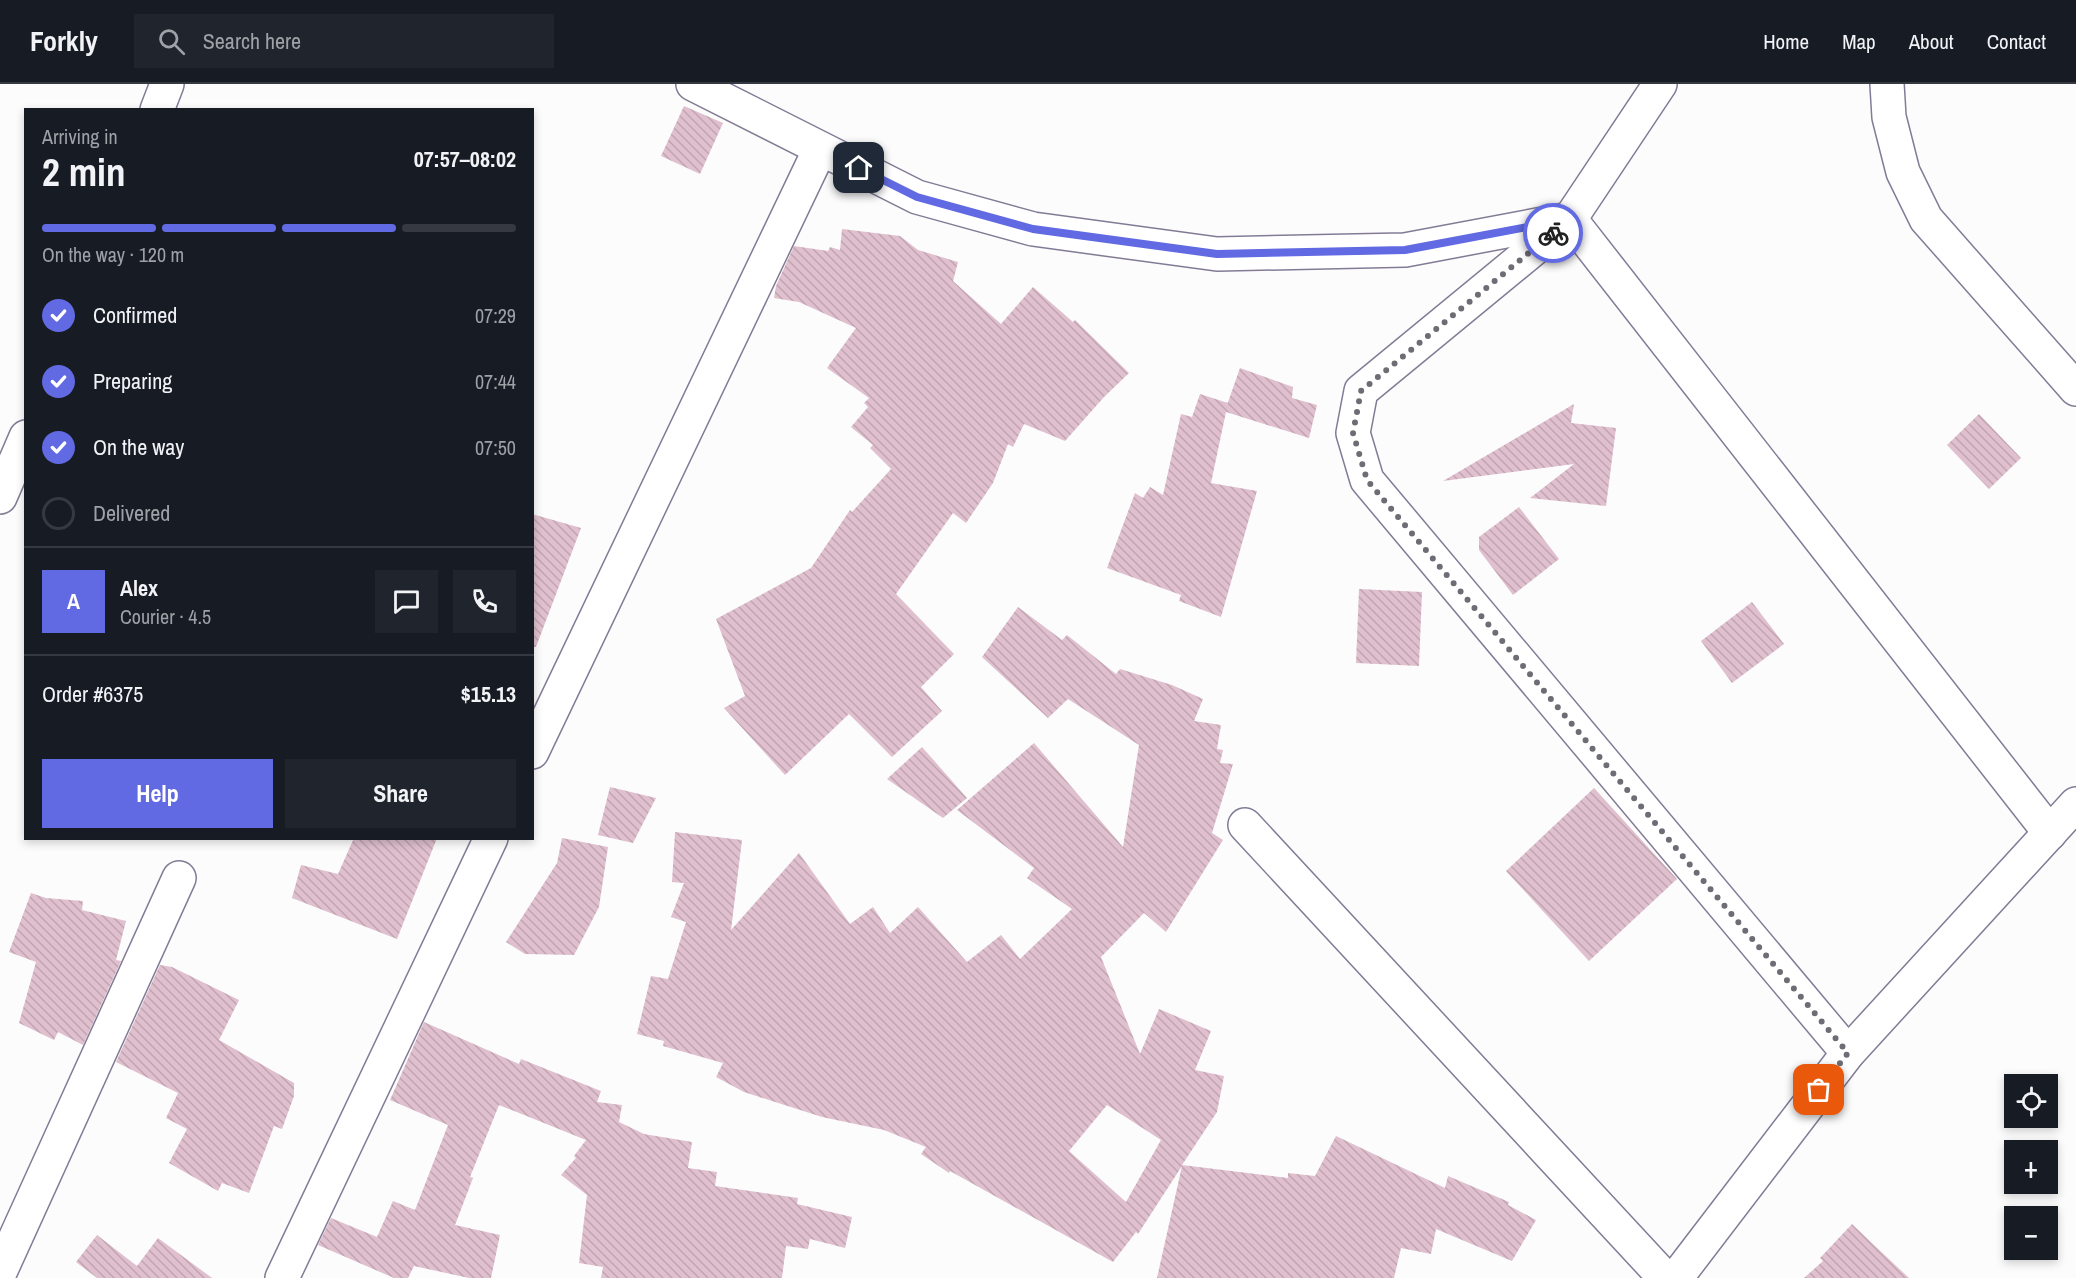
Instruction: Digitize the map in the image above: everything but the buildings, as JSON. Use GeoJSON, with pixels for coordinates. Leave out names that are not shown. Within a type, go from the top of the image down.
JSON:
{"type":"FeatureCollection","features":[{"type":"Feature","properties":{"kind":"street"},"geometry":{"type":"LineString","coordinates":[[158,108],[167,84]]}},
{"type":"Feature","properties":{"kind":"street"},"geometry":{"type":"LineString","coordinates":[[693,84],[917,197],[1033,229],[1217,254],[1405,250],[1570,219]]}},
{"type":"Feature","properties":{"kind":"street"},"geometry":{"type":"LineString","coordinates":[[1660,84],[1570,219],[1361,391],[1353,433],[1367,480],[1848,1053]]}},
{"type":"Feature","properties":{"kind":"street"},"geometry":{"type":"LineString","coordinates":[[1887,84],[1889,117],[1903,171],[1926,219],[2076,389]]}},
{"type":"Feature","properties":{"kind":"street"},"geometry":{"type":"LineString","coordinates":[[534,748],[820,149]]}},
{"type":"Feature","properties":{"kind":"street"},"geometry":{"type":"LineString","coordinates":[[1570,219],[2050,833]]}},
{"type":"Feature","properties":{"kind":"street"},"geometry":{"type":"LineString","coordinates":[[0,497],[24,442]]}},
{"type":"Feature","properties":{"kind":"street"},"geometry":{"type":"LineString","coordinates":[[1676,1278],[1848,1053],[2076,804]]}},
{"type":"Feature","properties":{"kind":"street"},"geometry":{"type":"LineString","coordinates":[[1245,825],[1665,1278]]}},
{"type":"Feature","properties":{"kind":"street"},"geometry":{"type":"LineString","coordinates":[[282,1278],[490,840]]}},
{"type":"Feature","properties":{"kind":"street"},"geometry":{"type":"LineString","coordinates":[[0,1272],[179,878]]}},
{"type":"Feature","properties":{"kind":"way so far"},"geometry":{"type":"LineString","coordinates":[[1553,233],[1361,391],[1353,433],[1367,480],[1848,1053],[1819,1090]]}},
{"type":"Feature","properties":{"kind":"route"},"geometry":{"type":"LineString","coordinates":[[859,168],[917,197],[1033,229],[1217,254],[1405,250],[1570,219],[1553,233]]}}]}
